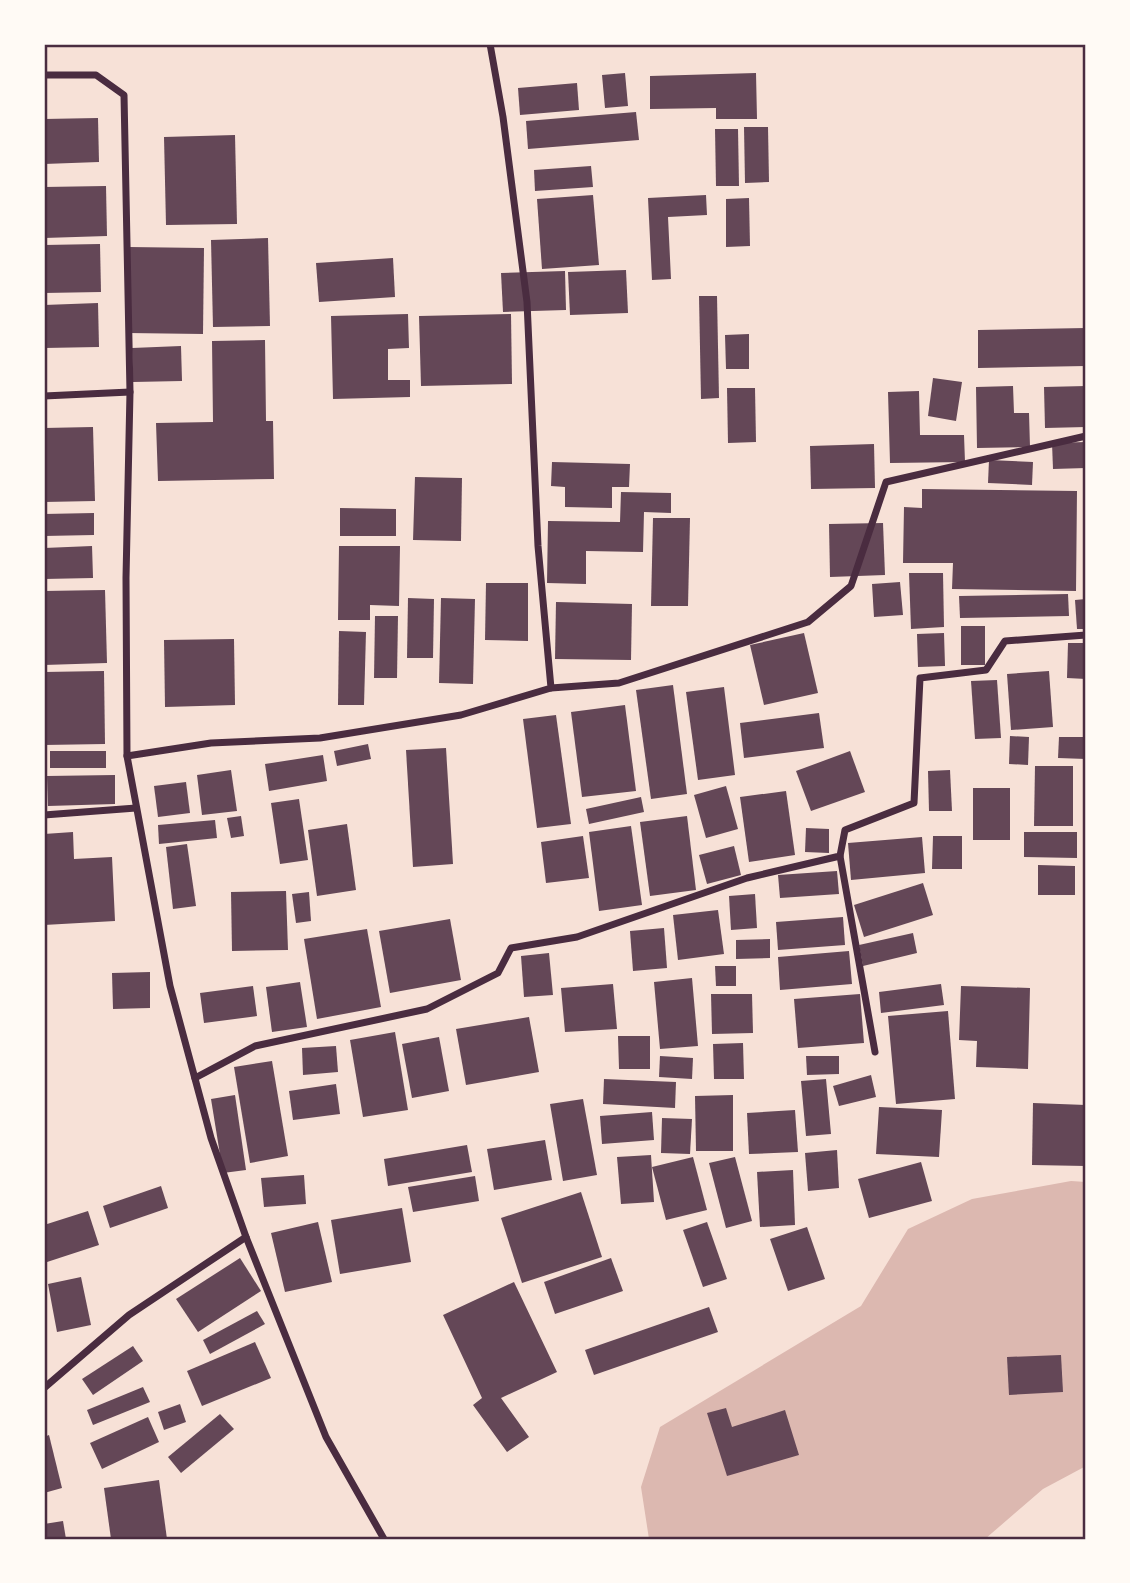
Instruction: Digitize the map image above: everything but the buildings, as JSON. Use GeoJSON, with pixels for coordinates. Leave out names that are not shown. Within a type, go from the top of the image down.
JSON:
{"type":"FeatureCollection","features":[{"type":"Feature","properties":{"kind":"street"},"geometry":{"type":"LineString","coordinates":[[490,44],[503,117],[527,302],[538,546],[551,688]]}},
{"type":"Feature","properties":{"kind":"street"},"geometry":{"type":"LineString","coordinates":[[44,75],[96,75],[124,95],[130,392],[126,578],[127,756],[170,986],[211,1138],[246,1237],[326,1437],[384,1539]]}},
{"type":"Feature","properties":{"kind":"street"},"geometry":{"type":"LineString","coordinates":[[44,396],[130,392]]}},
{"type":"Feature","properties":{"kind":"street"},"geometry":{"type":"LineString","coordinates":[[127,756],[211,743],[320,738],[461,715],[551,688],[619,683],[808,622],[851,586],[887,482],[1086,436]]}},
{"type":"Feature","properties":{"kind":"street"},"geometry":{"type":"LineString","coordinates":[[875,1052],[840,856],[845,830],[914,803],[920,678],[986,670],[1005,641],[1086,635]]}},
{"type":"Feature","properties":{"kind":"street"},"geometry":{"type":"LineString","coordinates":[[44,815],[136,808]]}},
{"type":"Feature","properties":{"kind":"street"},"geometry":{"type":"LineString","coordinates":[[195,1078],[255,1046],[427,1009],[498,973],[510,948],[577,937],[747,878],[840,856]]}},
{"type":"Feature","properties":{"kind":"street"},"geometry":{"type":"LineString","coordinates":[[44,1388],[129,1315],[246,1237]]}},
{"type":"Feature","properties":{"kind":"shaded area"},"geometry":{"type":"Polygon","coordinates":[[[1071,1181],[1086,1182],[1086,1466],[1043,1489],[985,1539],[649,1539],[641,1487],[660,1427],[861,1306],[908,1229],[972,1199],[1071,1181]]]}}]}
